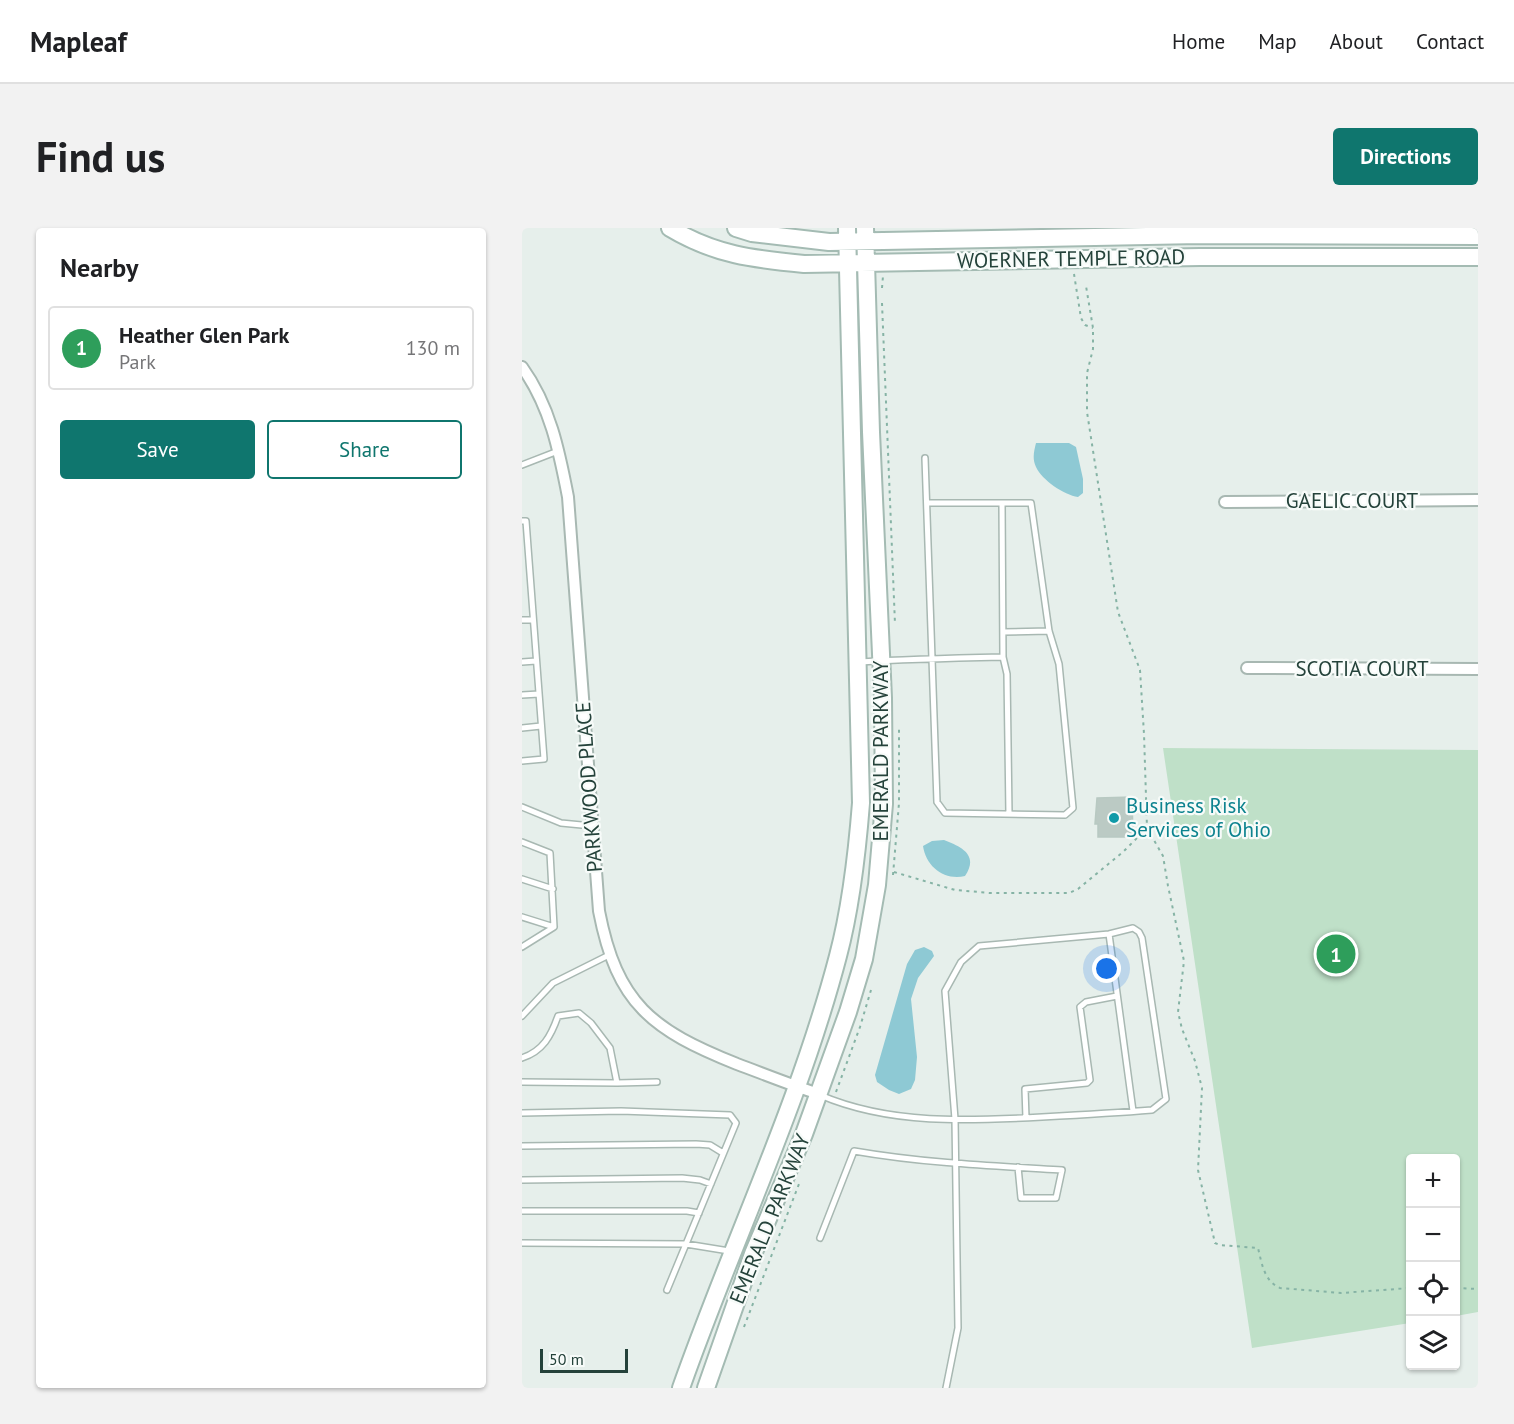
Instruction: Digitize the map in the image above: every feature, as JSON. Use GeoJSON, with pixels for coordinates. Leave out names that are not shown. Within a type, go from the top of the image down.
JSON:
{"type":"FeatureCollection","features":[{"type":"Feature","properties":{"kind":"main road","name":"WOERNER TEMPLE ROAD"},"geometry":{"type":"LineString","coordinates":[[670,228],[693,242],[746,259],[804,264],[1200,256],[1478,257]]}},
{"type":"Feature","properties":{"kind":"main road","name":"WOERNER TEMPLE ROAD"},"geometry":{"type":"LineString","coordinates":[[736,228],[752,233],[805,240],[847,235],[1200,232],[1478,236]]}},
{"type":"Feature","properties":{"kind":"main road","name":"EMERALD PARKWAY"},"geometry":{"type":"LineString","coordinates":[[681,1388],[798,1087],[839,954],[853,879],[861,803],[847,235]]}},
{"type":"Feature","properties":{"kind":"main road","name":"EMERALD PARKWAY"},"geometry":{"type":"LineString","coordinates":[[706,1388],[753,1254],[819,1095],[848,1012],[864,959],[872,922],[884,804],[882,661],[871,432],[866,235]]}},
{"type":"Feature","properties":{"kind":"street"},"geometry":{"type":"LineString","coordinates":[[1200,232],[1200,256]]}},
{"type":"Feature","properties":{"kind":"street","name":"PARKWOOD PLACE"},"geometry":{"type":"LineString","coordinates":[[522,367],[549,416],[568,496],[598,911],[609,955],[630,995],[645,1014],[663,1028],[701,1050],[819,1095]]}},
{"type":"Feature","properties":{"kind":"street","name":"GAELIC COURT"},"geometry":{"type":"LineString","coordinates":[[1225,502],[1478,500]]}},
{"type":"Feature","properties":{"kind":"street","name":"SCOTIA COURT"},"geometry":{"type":"LineString","coordinates":[[1247,668],[1478,669]]}},
{"type":"Feature","properties":{"kind":"lane"},"geometry":{"type":"LineString","coordinates":[[522,465],[559,451]]}},
{"type":"Feature","properties":{"kind":"lane"},"geometry":{"type":"LineString","coordinates":[[925,458],[937,802],[945,813],[1065,815],[1073,807],[1059,664],[1049,631],[1031,503],[927,503]]}},
{"type":"Feature","properties":{"kind":"lane"},"geometry":{"type":"LineString","coordinates":[[1002,503],[1003,657],[1007,674],[1009,814]]}},
{"type":"Feature","properties":{"kind":"lane"},"geometry":{"type":"LineString","coordinates":[[522,521],[526,521],[525,554],[531,587],[544,759],[522,761]]}},
{"type":"Feature","properties":{"kind":"lane"},"geometry":{"type":"LineString","coordinates":[[522,587],[531,587]]}},
{"type":"Feature","properties":{"kind":"lane"},"geometry":{"type":"LineString","coordinates":[[522,621],[533,620]]}},
{"type":"Feature","properties":{"kind":"lane"},"geometry":{"type":"LineString","coordinates":[[1003,632],[1049,631]]}},
{"type":"Feature","properties":{"kind":"lane"},"geometry":{"type":"LineString","coordinates":[[859,662],[1003,657]]}},
{"type":"Feature","properties":{"kind":"lane"},"geometry":{"type":"LineString","coordinates":[[522,662],[536,661]]}},
{"type":"Feature","properties":{"kind":"lane"},"geometry":{"type":"LineString","coordinates":[[522,695],[539,694]]}},
{"type":"Feature","properties":{"kind":"lane"},"geometry":{"type":"LineString","coordinates":[[522,728],[541,726]]}},
{"type":"Feature","properties":{"kind":"lane"},"geometry":{"type":"LineString","coordinates":[[522,807],[561,823],[592,826]]}},
{"type":"Feature","properties":{"kind":"lane"},"geometry":{"type":"LineString","coordinates":[[522,842],[550,853],[554,927]]}},
{"type":"Feature","properties":{"kind":"lane"},"geometry":{"type":"LineString","coordinates":[[522,879],[553,889]]}},
{"type":"Feature","properties":{"kind":"lane"},"geometry":{"type":"LineString","coordinates":[[522,917],[554,927]]}},
{"type":"Feature","properties":{"kind":"lane"},"geometry":{"type":"LineString","coordinates":[[522,947],[554,927]]}},
{"type":"Feature","properties":{"kind":"lane"},"geometry":{"type":"LineString","coordinates":[[819,1095],[874,1113],[916,1118],[955,1119],[990,1120],[1152,1110],[1166,1099],[1142,938],[1133,928],[1109,934],[979,946],[961,962],[945,991],[955,1119],[958,1328],[946,1388]]}},
{"type":"Feature","properties":{"kind":"lane"},"geometry":{"type":"LineString","coordinates":[[1109,934],[1133,1112]]}},
{"type":"Feature","properties":{"kind":"lane"},"geometry":{"type":"LineString","coordinates":[[522,1016],[553,983],[609,955]]}},
{"type":"Feature","properties":{"kind":"lane"},"geometry":{"type":"LineString","coordinates":[[1026,1118],[1025,1089],[1087,1083],[1089,1080],[1080,1007],[1086,1002],[1117,996]]}},
{"type":"Feature","properties":{"kind":"lane"},"geometry":{"type":"LineString","coordinates":[[522,1058],[533,1054],[550,1038],[558,1016],[579,1013],[591,1023],[610,1048],[617,1083]]}},
{"type":"Feature","properties":{"kind":"lane"},"geometry":{"type":"LineString","coordinates":[[522,1083],[657,1082]]}},
{"type":"Feature","properties":{"kind":"lane"},"geometry":{"type":"LineString","coordinates":[[522,1113],[621,1111],[730,1115],[736,1123],[667,1290]]}},
{"type":"Feature","properties":{"kind":"lane"},"geometry":{"type":"LineString","coordinates":[[522,1146],[696,1144],[710,1145],[723,1153]]}},
{"type":"Feature","properties":{"kind":"lane"},"geometry":{"type":"LineString","coordinates":[[820,1238],[854,1151],[979,1166],[1018,1167],[1062,1170],[1056,1198],[1021,1198],[1018,1167]]}},
{"type":"Feature","properties":{"kind":"lane"},"geometry":{"type":"LineString","coordinates":[[522,1180],[682,1178],[711,1184]]}},
{"type":"Feature","properties":{"kind":"lane"},"geometry":{"type":"LineString","coordinates":[[522,1211],[687,1211],[699,1213]]}},
{"type":"Feature","properties":{"kind":"lane"},"geometry":{"type":"LineString","coordinates":[[522,1243],[686,1244],[734,1252]]}},
{"type":"Feature","properties":{"kind":"path"},"geometry":{"type":"LineString","coordinates":[[1074,274],[1081,318],[1085,325],[1093,328]]}},
{"type":"Feature","properties":{"kind":"path"},"geometry":{"type":"LineString","coordinates":[[1086,286],[1093,328],[1093,349],[1086,382],[1087,412],[1119,612],[1140,670],[1147,828],[1163,856],[1184,961],[1178,1012],[1202,1088],[1198,1170],[1215,1242],[1220,1245],[1258,1248],[1264,1271],[1271,1284],[1280,1288],[1341,1293],[1406,1288]]}},
{"type":"Feature","properties":{"kind":"path"},"geometry":{"type":"LineString","coordinates":[[894,872],[955,890],[990,893],[1069,893],[1078,889],[1123,852],[1147,828]]}},
{"type":"Feature","properties":{"kind":"path"},"geometry":{"type":"LineString","coordinates":[[1460,1288],[1478,1289]]}},
{"type":"Feature","properties":{"kind":"green space"},"geometry":{"type":"Polygon","coordinates":[[[1163,748],[1478,750],[1478,1312],[1460,1315],[1460,1154],[1406,1154],[1406,1324],[1252,1348],[1163,748]]]}},
{"type":"Feature","properties":{"kind":"water"},"geometry":{"type":"Polygon","coordinates":[[[1036,443],[1069,443],[1076,447],[1083,479],[1083,493],[1078,497],[1066,493],[1043,477],[1034,461],[1036,443]]]}},
{"type":"Feature","properties":{"kind":"water"},"geometry":{"type":"Polygon","coordinates":[[[944,840],[962,849],[969,857],[969,869],[965,876],[944,874],[932,866],[928,860],[923,846],[932,841],[944,840]]]}},
{"type":"Feature","properties":{"kind":"water"},"geometry":{"type":"Polygon","coordinates":[[[924,947],[932,951],[934,956],[918,978],[911,999],[917,1057],[915,1080],[911,1089],[899,1094],[877,1082],[875,1075],[907,964],[915,950],[924,947]]]}},
{"type":"Feature","properties":{"kind":"building","name":"Business Risk Services of Ohio"},"geometry":{"type":"Polygon","coordinates":[[[1132,797],[1133,837],[1098,837],[1098,824],[1095,824],[1097,798],[1132,797]]]}},
{"type":"Feature","properties":{"kind":"place","name":"Business Risk Services of Ohio"},"geometry":{"type":"Point","coordinates":[1114,818]}},
{"type":"Feature","properties":{"kind":"place","name":"Heather Glen Park"},"geometry":{"type":"Point","coordinates":[1336,954]}}]}
